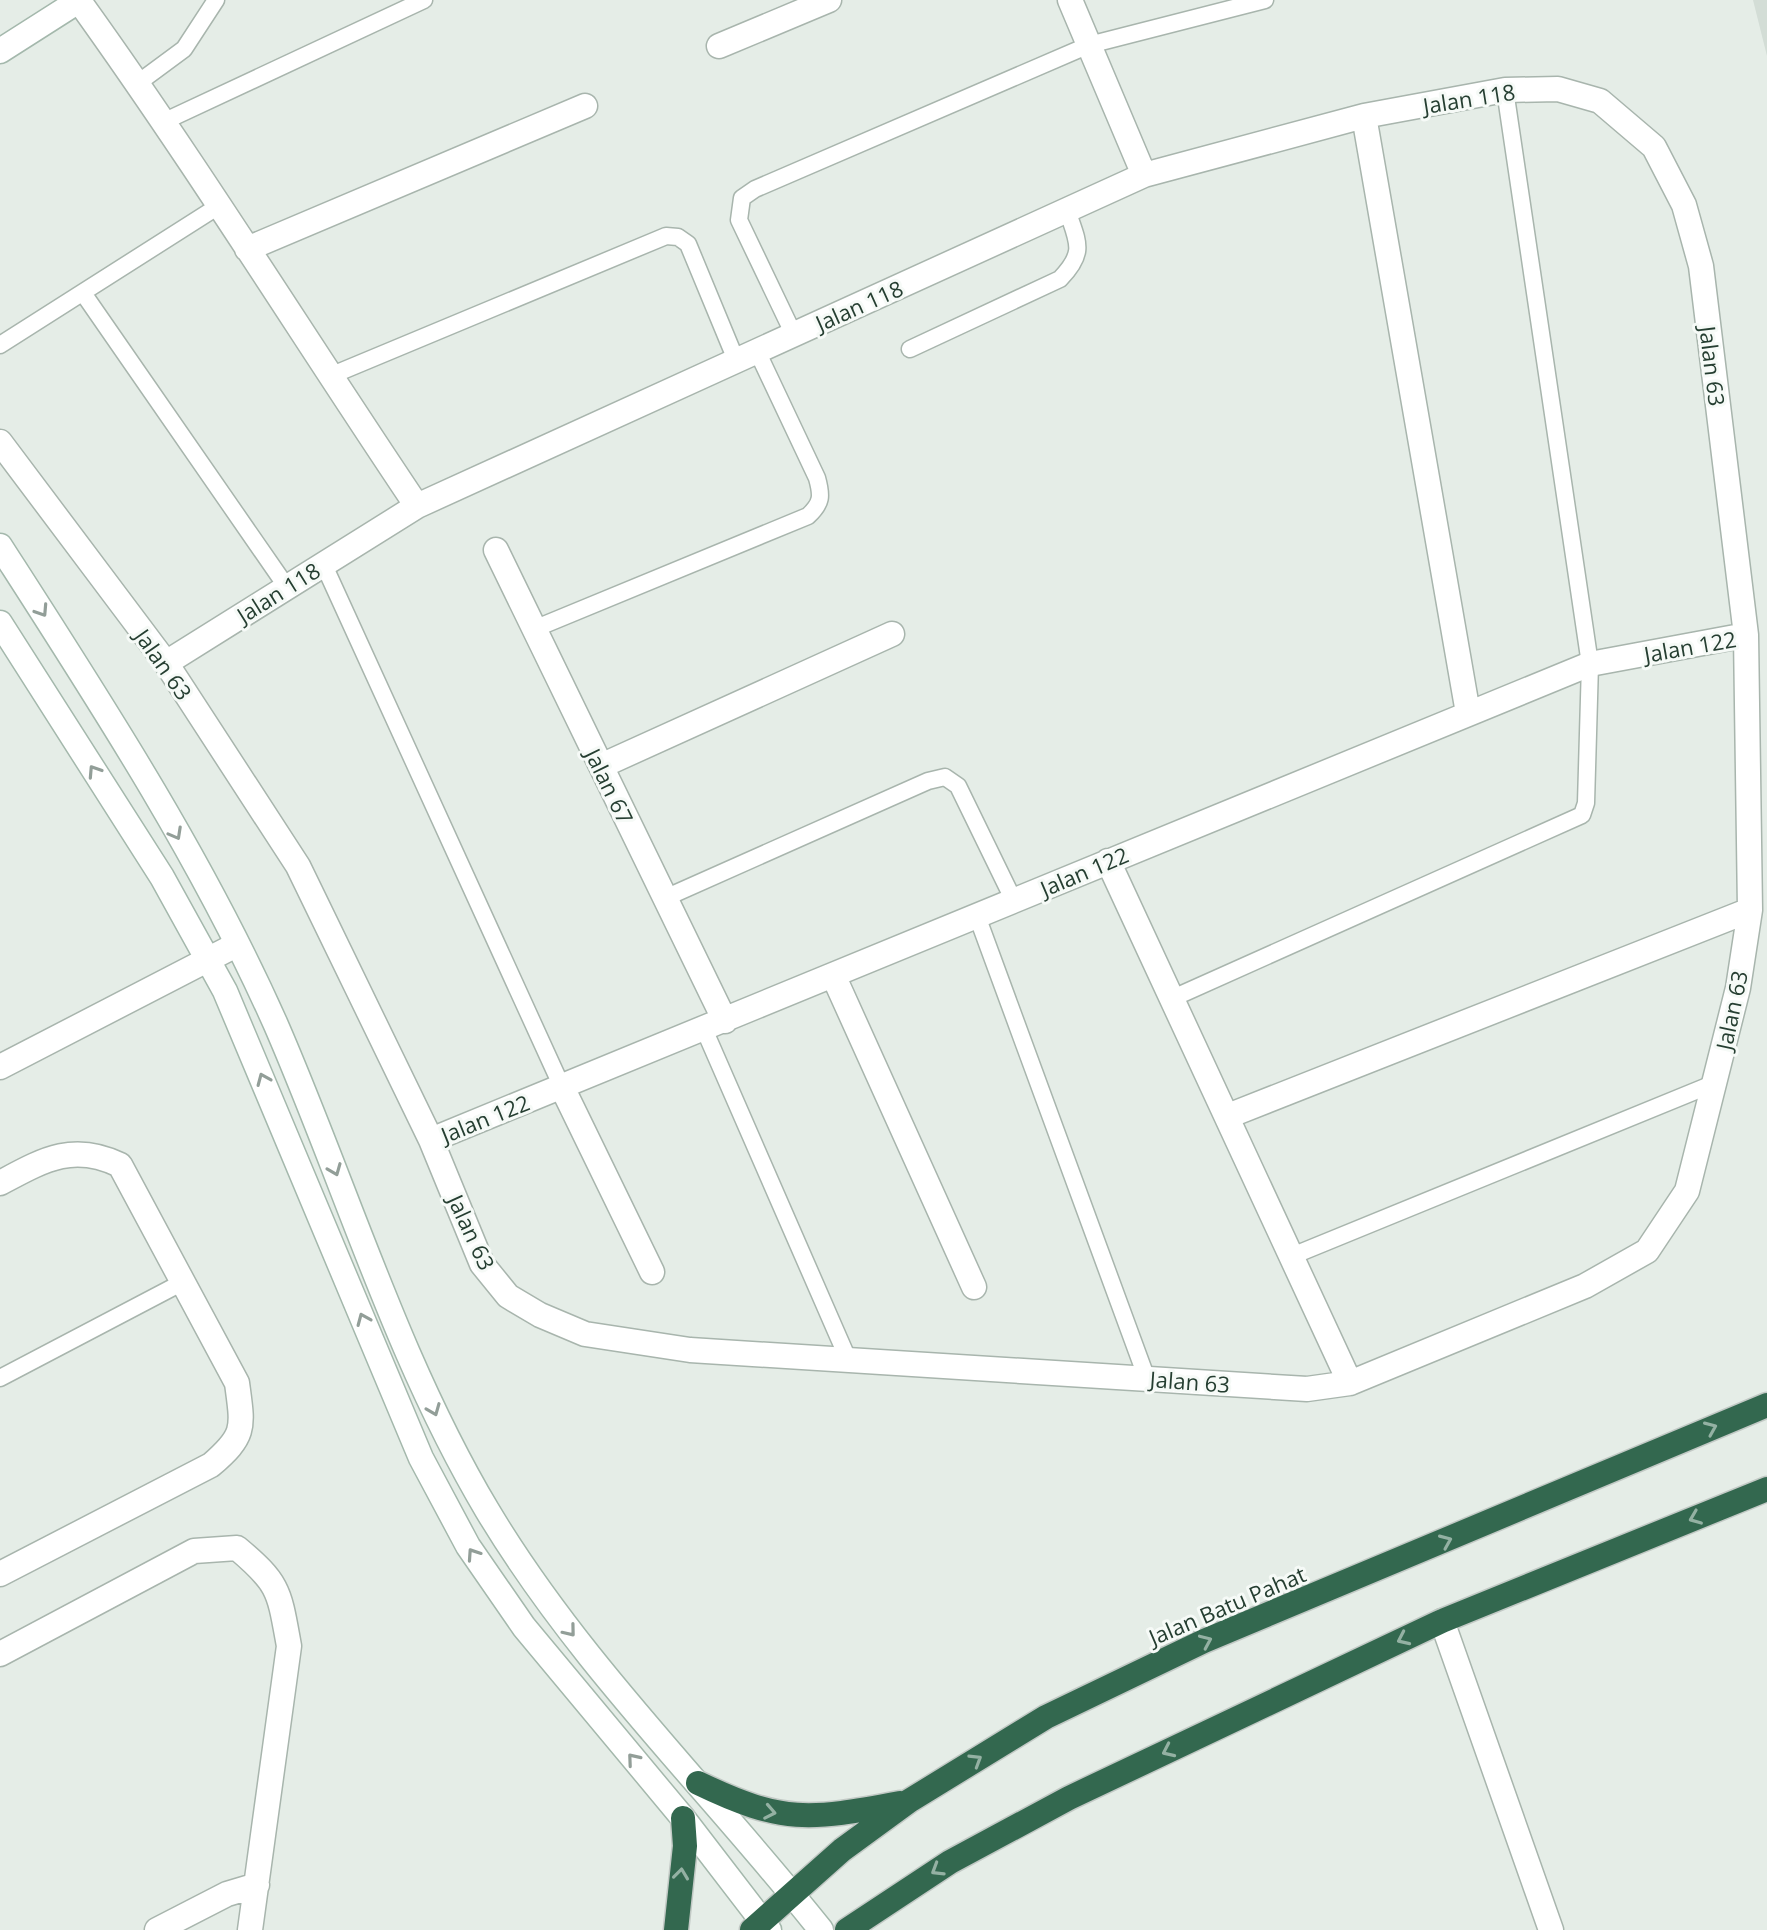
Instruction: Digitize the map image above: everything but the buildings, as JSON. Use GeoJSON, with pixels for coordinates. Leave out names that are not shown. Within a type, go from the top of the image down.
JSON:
{"type":"FeatureCollection","features":[{"type":"Feature","properties":{"kind":"highway","name":"Jalan Batu Pahat"},"geometry":{"type":"LineString","coordinates":[[761,1927],[842,1850],[909,1801],[1046,1717],[1204,1641],[1767,1405]]}},
{"type":"Feature","properties":{"kind":"highway"},"geometry":{"type":"LineString","coordinates":[[847,1930],[950,1862],[1069,1798],[1442,1621],[1767,1489]]}},
{"type":"Feature","properties":{"kind":"highway"},"geometry":{"type":"LineString","coordinates":[[698,1783],[746,1806],[775,1814],[823,1818],[909,1801]]}},
{"type":"Feature","properties":{"kind":"highway"},"geometry":{"type":"LineString","coordinates":[[676,1930],[685,1846],[683,1818]]}},
{"type":"Feature","properties":{"kind":"street"},"geometry":{"type":"LineString","coordinates":[[2,46],[80,0],[165,121],[217,207],[417,506]]}},
{"type":"Feature","properties":{"kind":"street"},"geometry":{"type":"LineString","coordinates":[[719,46],[829,0]]}},
{"type":"Feature","properties":{"kind":"street"},"geometry":{"type":"LineString","coordinates":[[1070,0],[1144,175]]}},
{"type":"Feature","properties":{"kind":"street","name":"Jalan 118"},"geometry":{"type":"LineString","coordinates":[[166,663],[417,506],[1144,175],[1364,116],[1505,90],[1558,89],[1600,101]]}},
{"type":"Feature","properties":{"kind":"street","name":"Jalan 63"},"geometry":{"type":"LineString","coordinates":[[0,442],[166,663],[298,866],[431,1140],[482,1264],[508,1296],[540,1315],[585,1334],[690,1350],[1307,1389],[1350,1383],[1585,1286],[1647,1251],[1687,1191],[1738,988],[1750,910],[1746,635],[1701,266],[1684,205],[1654,147],[1600,101]]}},
{"type":"Feature","properties":{"kind":"street"},"geometry":{"type":"LineString","coordinates":[[247,249],[585,106]]}},
{"type":"Feature","properties":{"kind":"street"},"geometry":{"type":"LineString","coordinates":[[1364,116],[1468,713]]}},
{"type":"Feature","properties":{"kind":"street"},"geometry":{"type":"LineString","coordinates":[[0,546],[119,731],[236,945],[274,1023],[443,1432],[489,1513],[565,1626],[821,1930]]}},
{"type":"Feature","properties":{"kind":"street","name":"Jalan 67"},"geometry":{"type":"LineString","coordinates":[[496,550],[665,898],[714,1025]]}},
{"type":"Feature","properties":{"kind":"street"},"geometry":{"type":"LineString","coordinates":[[0,623],[162,877],[225,991],[421,1458],[468,1546],[534,1639],[683,1818],[761,1927]]}},
{"type":"Feature","properties":{"kind":"street"},"geometry":{"type":"LineString","coordinates":[[601,766],[892,634]]}},
{"type":"Feature","properties":{"kind":"street","name":"Jalan 122"},"geometry":{"type":"LineString","coordinates":[[431,1140],[1590,664],[1746,635]]}},
{"type":"Feature","properties":{"kind":"street"},"geometry":{"type":"LineString","coordinates":[[1108,861],[1350,1383]]}},
{"type":"Feature","properties":{"kind":"street"},"geometry":{"type":"LineString","coordinates":[[1228,1116],[1750,910]]}},
{"type":"Feature","properties":{"kind":"street"},"geometry":{"type":"LineString","coordinates":[[0,1067],[205,958],[236,945]]}},
{"type":"Feature","properties":{"kind":"street"},"geometry":{"type":"LineString","coordinates":[[834,977],[974,1287]]}},
{"type":"Feature","properties":{"kind":"street"},"geometry":{"type":"LineString","coordinates":[[562,1087],[652,1272]]}},
{"type":"Feature","properties":{"kind":"street"},"geometry":{"type":"LineString","coordinates":[[0,1183],[37,1163],[72,1152],[99,1154],[120,1165],[237,1383],[242,1419],[235,1444],[211,1465],[0,1574]]}},
{"type":"Feature","properties":{"kind":"street"},"geometry":{"type":"LineString","coordinates":[[0,1654],[194,1551],[237,1548],[270,1575],[282,1605],[289,1646],[250,1930]]}},
{"type":"Feature","properties":{"kind":"street"},"geometry":{"type":"LineString","coordinates":[[1442,1621],[1551,1930]]}},
{"type":"Feature","properties":{"kind":"street"},"geometry":{"type":"LineString","coordinates":[[157,1930],[227,1894],[257,1885]]}},
{"type":"Feature","properties":{"kind":"lane"},"geometry":{"type":"LineString","coordinates":[[138,83],[184,49],[216,0]]}},
{"type":"Feature","properties":{"kind":"lane"},"geometry":{"type":"LineString","coordinates":[[165,121],[424,0]]}},
{"type":"Feature","properties":{"kind":"lane"},"geometry":{"type":"LineString","coordinates":[[794,335],[739,220],[742,198],[755,189],[1089,45],[1265,0]]}},
{"type":"Feature","properties":{"kind":"lane"},"geometry":{"type":"LineString","coordinates":[[1173,998],[1582,815],[1586,803],[1590,664],[1505,90]]}},
{"type":"Feature","properties":{"kind":"lane"},"geometry":{"type":"LineString","coordinates":[[0,345],[217,207]]}},
{"type":"Feature","properties":{"kind":"lane"},"geometry":{"type":"LineString","coordinates":[[910,349],[1060,279],[1075,264],[1079,248],[1067,210]]}},
{"type":"Feature","properties":{"kind":"lane"},"geometry":{"type":"LineString","coordinates":[[330,376],[666,236],[678,237],[688,244],[746,356],[817,478],[822,496],[818,506],[808,516],[534,629]]}},
{"type":"Feature","properties":{"kind":"lane"},"geometry":{"type":"LineString","coordinates":[[83,293],[286,586]]}},
{"type":"Feature","properties":{"kind":"lane"},"geometry":{"type":"LineString","coordinates":[[323,563],[562,1087]]}},
{"type":"Feature","properties":{"kind":"lane"},"geometry":{"type":"LineString","coordinates":[[665,898],[928,781],[945,777],[958,786],[1014,901]]}},
{"type":"Feature","properties":{"kind":"lane"},"geometry":{"type":"LineString","coordinates":[[977,916],[1147,1379]]}},
{"type":"Feature","properties":{"kind":"lane"},"geometry":{"type":"LineString","coordinates":[[714,1025],[848,1359]]}},
{"type":"Feature","properties":{"kind":"lane"},"geometry":{"type":"LineString","coordinates":[[1292,1256],[1715,1083]]}},
{"type":"Feature","properties":{"kind":"lane"},"geometry":{"type":"LineString","coordinates":[[0,1378],[183,1282]]}},
{"type":"Feature","properties":{"kind":"shaded area"},"geometry":{"type":"Polygon","coordinates":[[[1753,0],[1767,0],[1767,56],[1753,0]]]}}]}
